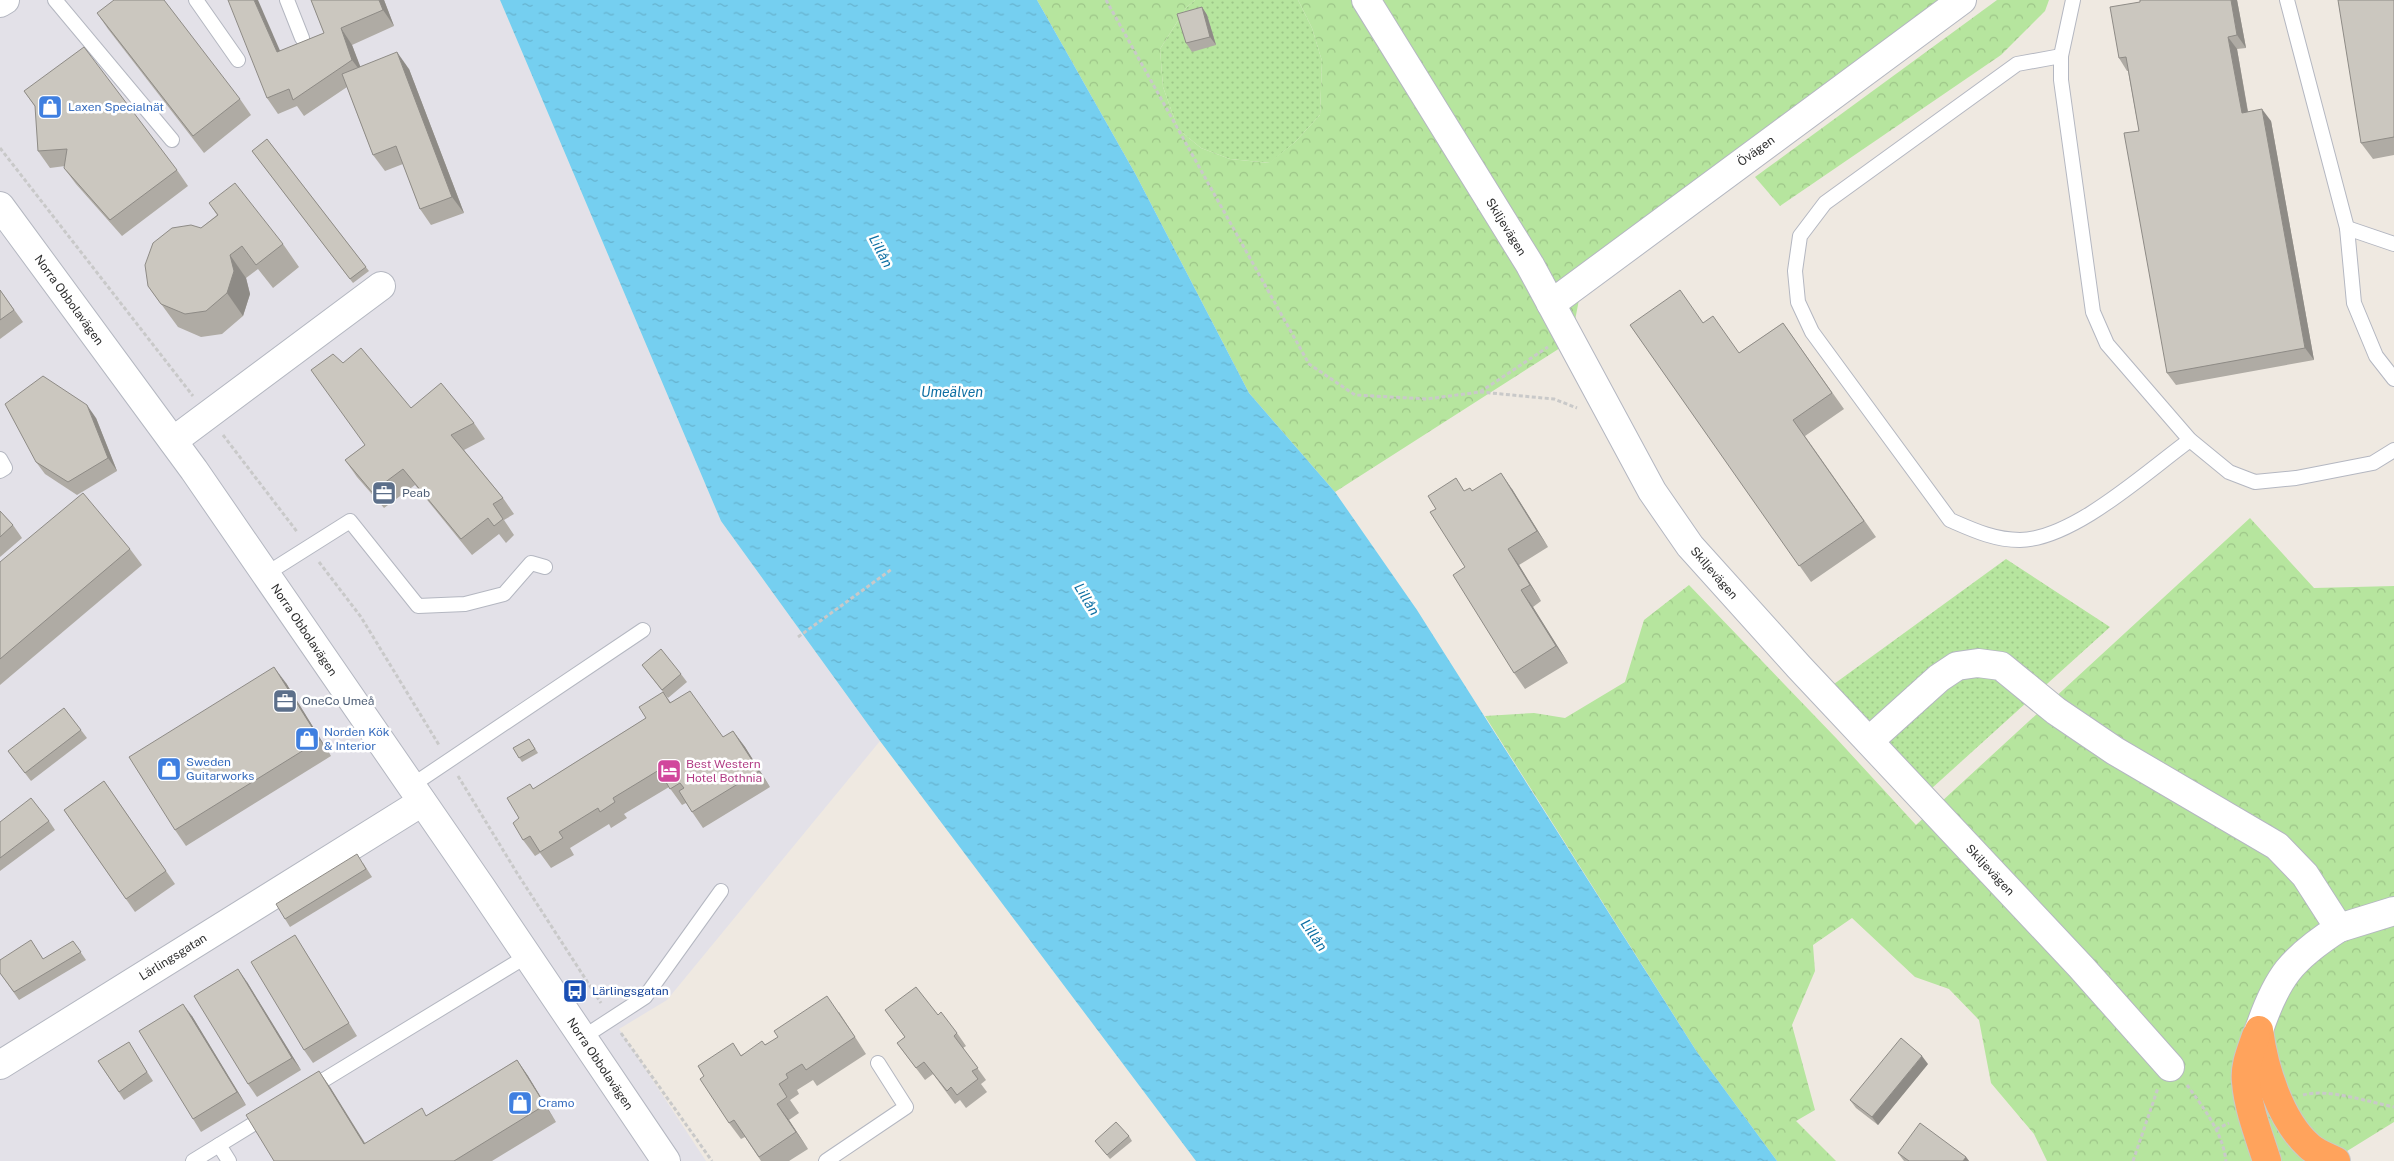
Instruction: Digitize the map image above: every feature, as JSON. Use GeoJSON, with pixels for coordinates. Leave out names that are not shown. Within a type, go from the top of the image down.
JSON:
{"type":"FeatureCollection","features":[{"type":"Feature","properties":{"kind":"highway"},"geometry":{"type":"LineString","coordinates":[[2259,1030],[2248,1057],[2246,1081],[2258,1134],[2267,1161]]}},
{"type":"Feature","properties":{"kind":"highway"},"geometry":{"type":"LineString","coordinates":[[2259,1030],[2263,1060],[2289,1123],[2310,1147],[2336,1161]]}},
{"type":"Feature","properties":{"kind":"street"},"geometry":{"type":"LineString","coordinates":[[0,4],[5,0]]}},
{"type":"Feature","properties":{"kind":"street","name":"Skiljevägen"},"geometry":{"type":"LineString","coordinates":[[1366,0],[1530,264],[1652,490],[1690,546],[1869,742],[2081,967],[2170,1067]]}},
{"type":"Feature","properties":{"kind":"street","name":"Övägen"},"geometry":{"type":"LineString","coordinates":[[1551,304],[1962,0]]}},
{"type":"Feature","properties":{"kind":"street","name":"Norra Obbolavägen"},"geometry":{"type":"LineString","coordinates":[[0,206],[173,441],[266,574],[666,1161]]}},
{"type":"Feature","properties":{"kind":"street"},"geometry":{"type":"LineString","coordinates":[[173,441],[380,286]]}},
{"type":"Feature","properties":{"kind":"street"},"geometry":{"type":"LineString","coordinates":[[1869,742],[1940,678],[1957,666],[1978,663],[2002,666],[2056,711],[2115,751],[2276,846],[2304,875],[2339,928]]}},
{"type":"Feature","properties":{"kind":"street","name":"Lärlingsgatan"},"geometry":{"type":"LineString","coordinates":[[0,1065],[416,794]]}},
{"type":"Feature","properties":{"kind":"street"},"geometry":{"type":"LineString","coordinates":[[2259,1030],[2269,1001],[2285,972],[2314,944],[2339,928],[2394,911]]}},
{"type":"Feature","properties":{"kind":"lane"},"geometry":{"type":"LineString","coordinates":[[56,0],[172,140]]}},
{"type":"Feature","properties":{"kind":"lane"},"geometry":{"type":"LineString","coordinates":[[196,0],[238,60]]}},
{"type":"Feature","properties":{"kind":"lane"},"geometry":{"type":"LineString","coordinates":[[287,0],[302,38]]}},
{"type":"Feature","properties":{"kind":"lane"},"geometry":{"type":"LineString","coordinates":[[2073,0],[2061,56],[2061,80],[2092,312],[2107,344],[2190,440],[2229,472],[2254,482],[2296,478],[2373,463],[2394,450]]}},
{"type":"Feature","properties":{"kind":"lane"},"geometry":{"type":"LineString","coordinates":[[2287,0],[2347,228],[2354,303],[2376,356],[2394,379]]}},
{"type":"Feature","properties":{"kind":"lane"},"geometry":{"type":"LineString","coordinates":[[2061,56],[2018,64],[1825,202],[1800,236],[1795,271],[1798,302],[1812,332],[1950,520],[1984,535],[2020,540],[2050,535],[2083,519],[2190,440]]}},
{"type":"Feature","properties":{"kind":"lane"},"geometry":{"type":"LineString","coordinates":[[2347,228],[2394,244]]}},
{"type":"Feature","properties":{"kind":"lane"},"geometry":{"type":"LineString","coordinates":[[0,460],[5,468],[0,471]]}},
{"type":"Feature","properties":{"kind":"lane"},"geometry":{"type":"LineString","coordinates":[[266,574],[350,521],[418,606],[465,604],[504,594],[531,563],[545,567]]}},
{"type":"Feature","properties":{"kind":"lane","name":"Lärlingsgatan"},"geometry":{"type":"LineString","coordinates":[[416,794],[448,760],[643,630]]}},
{"type":"Feature","properties":{"kind":"lane"},"geometry":{"type":"LineString","coordinates":[[582,1038],[645,997],[721,891]]}},
{"type":"Feature","properties":{"kind":"lane"},"geometry":{"type":"LineString","coordinates":[[294,1099],[527,956]]}},
{"type":"Feature","properties":{"kind":"lane"},"geometry":{"type":"LineString","coordinates":[[826,1161],[906,1107],[878,1063]]}},
{"type":"Feature","properties":{"kind":"lane"},"geometry":{"type":"LineString","coordinates":[[193,1161],[277,1109]]}},
{"type":"Feature","properties":{"kind":"lane"},"geometry":{"type":"LineString","coordinates":[[219,1144],[229,1161]]}},
{"type":"Feature","properties":{"kind":"path"},"geometry":{"type":"LineString","coordinates":[[1106,0],[1308,364],[1355,395],[1427,399],[1480,392],[1554,399],[1614,421]]}},
{"type":"Feature","properties":{"kind":"path"},"geometry":{"type":"LineString","coordinates":[[0,148],[208,415],[301,538]]}},
{"type":"Feature","properties":{"kind":"path"},"geometry":{"type":"LineString","coordinates":[[1480,392],[1567,334]]}},
{"type":"Feature","properties":{"kind":"path"},"geometry":{"type":"LineString","coordinates":[[313,554],[361,617],[517,873],[602,1004]]}},
{"type":"Feature","properties":{"kind":"path"},"geometry":{"type":"LineString","coordinates":[[798,637],[892,569]]}},
{"type":"Feature","properties":{"kind":"path"},"geometry":{"type":"LineString","coordinates":[[618,1029],[712,1161]]}},
{"type":"Feature","properties":{"kind":"path"},"geometry":{"type":"LineString","coordinates":[[2133,1161],[2160,1084],[2170,1067],[2187,1086],[2216,1129],[2225,1149],[2226,1161]]}},
{"type":"Feature","properties":{"kind":"path"},"geometry":{"type":"LineString","coordinates":[[2327,1094],[2394,1107]]}},
{"type":"Feature","properties":{"kind":"shaded area"},"geometry":{"type":"Polygon","coordinates":[[[0,0],[500,0],[721,521],[880,741],[667,1000],[619,1029],[706,1161],[0,1161],[0,0]]]}},
{"type":"Feature","properties":{"kind":"green space"},"geometry":{"type":"Polygon","coordinates":[[[1037,0],[1195,0],[1186,8],[1160,49],[1163,87],[1178,129],[1201,148],[1230,159],[1269,163],[1295,142],[1320,115],[1322,61],[1312,28],[1298,0],[1962,0],[1583,279],[1571,341],[1335,492],[1249,393],[1136,175],[1037,0]]]}},
{"type":"Feature","properties":{"kind":"green space"},"geometry":{"type":"Polygon","coordinates":[[[1195,0],[1298,0],[1312,28],[1322,61],[1320,115],[1295,142],[1270,163],[1230,159],[1201,148],[1178,129],[1163,87],[1160,49],[1186,8],[1195,0]]]}},
{"type":"Feature","properties":{"kind":"green space"},"geometry":{"type":"Polygon","coordinates":[[[1997,0],[2049,0],[2045,11],[2001,55],[1780,206],[1755,177],[1997,0]]]}},
{"type":"Feature","properties":{"kind":"green space"},"geometry":{"type":"Polygon","coordinates":[[[2250,518],[2314,588],[2394,586],[2394,1122],[2331,1161],[2047,1161],[2034,1134],[1991,1083],[1979,1020],[1949,989],[1915,977],[1852,918],[1813,945],[1815,971],[1792,1025],[1815,1110],[1796,1121],[1836,1161],[1777,1161],[1697,1052],[1485,716],[1534,713],[1565,718],[1625,682],[1644,620],[1689,585],[1836,738],[1916,825],[2250,518]]]}},
{"type":"Feature","properties":{"kind":"green space"},"geometry":{"type":"Polygon","coordinates":[[[2006,559],[2110,627],[1931,789],[1834,684],[2006,559]]]}},
{"type":"Feature","properties":{"kind":"water","name":"Umeälven"},"geometry":{"type":"Polygon","coordinates":[[[500,0],[1037,0],[1136,175],[1249,393],[1335,492],[1417,610],[1697,1052],[1777,1161],[1196,1161],[880,741],[721,521],[500,0]]]}},
{"type":"Feature","properties":{"kind":"building"},"geometry":{"type":"Polygon","coordinates":[[[114,0],[164,0],[240,99],[193,136],[97,13],[114,0]]]}},
{"type":"Feature","properties":{"kind":"building"},"geometry":{"type":"Polygon","coordinates":[[[228,0],[254,0],[277,52],[324,33],[311,0],[379,0],[383,10],[341,28],[352,60],[293,100],[289,89],[267,98],[228,0]]]}},
{"type":"Feature","properties":{"kind":"building"},"geometry":{"type":"Polygon","coordinates":[[[2140,0],[2231,0],[2237,35],[2228,37],[2242,113],[2262,109],[2305,348],[2167,373],[2124,133],[2139,131],[2126,57],[2119,58],[2110,7],[2140,2],[2140,0]]]}},
{"type":"Feature","properties":{"kind":"building"},"geometry":{"type":"Polygon","coordinates":[[[2338,0],[2394,0],[2394,137],[2361,143],[2338,0]]]}},
{"type":"Feature","properties":{"kind":"building"},"geometry":{"type":"Polygon","coordinates":[[[1202,7],[1210,37],[1186,43],[1177,14],[1202,7]]]}},
{"type":"Feature","properties":{"kind":"building"},"geometry":{"type":"Polygon","coordinates":[[[84,47],[177,170],[110,220],[64,168],[67,149],[38,151],[35,106],[24,91],[84,47]]]}},
{"type":"Feature","properties":{"kind":"building"},"geometry":{"type":"Polygon","coordinates":[[[397,52],[452,197],[420,209],[396,146],[373,155],[342,74],[397,52]]]}},
{"type":"Feature","properties":{"kind":"building"},"geometry":{"type":"Polygon","coordinates":[[[267,139],[366,267],[350,279],[252,151],[267,139]]]}},
{"type":"Feature","properties":{"kind":"building"},"geometry":{"type":"Polygon","coordinates":[[[235,183],[283,244],[256,265],[242,246],[230,255],[234,271],[227,293],[206,311],[185,314],[161,304],[148,286],[145,265],[153,243],[172,228],[191,225],[201,228],[218,215],[209,203],[235,183]]]}},
{"type":"Feature","properties":{"kind":"building"},"geometry":{"type":"Polygon","coordinates":[[[0,290],[14,310],[0,320],[0,290]]]}},
{"type":"Feature","properties":{"kind":"building"},"geometry":{"type":"Polygon","coordinates":[[[1680,290],[1703,323],[1713,316],[1739,353],[1783,323],[1832,393],[1793,420],[1864,521],[1799,566],[1630,325],[1680,290]]]}},
{"type":"Feature","properties":{"kind":"building"},"geometry":{"type":"Polygon","coordinates":[[[361,348],[411,408],[441,383],[474,423],[451,435],[503,498],[493,504],[503,519],[494,526],[488,518],[461,539],[403,469],[372,492],[345,460],[365,445],[311,370],[333,354],[343,363],[361,348]]]}},
{"type":"Feature","properties":{"kind":"building"},"geometry":{"type":"Polygon","coordinates":[[[43,376],[87,405],[108,458],[68,482],[36,462],[5,404],[43,376]]]}},
{"type":"Feature","properties":{"kind":"building"},"geometry":{"type":"Polygon","coordinates":[[[1501,473],[1537,531],[1508,549],[1530,585],[1521,590],[1556,646],[1514,673],[1453,575],[1465,567],[1430,512],[1436,509],[1428,496],[1456,478],[1464,491],[1470,488],[1472,491],[1501,473]]]}},
{"type":"Feature","properties":{"kind":"building"},"geometry":{"type":"Polygon","coordinates":[[[83,493],[130,549],[0,659],[0,562],[83,493]]]}},
{"type":"Feature","properties":{"kind":"building"},"geometry":{"type":"Polygon","coordinates":[[[0,511],[13,525],[0,537],[0,511]]]}},
{"type":"Feature","properties":{"kind":"building"},"geometry":{"type":"Polygon","coordinates":[[[661,649],[681,674],[662,690],[642,665],[661,649]]]}},
{"type":"Feature","properties":{"kind":"building"},"geometry":{"type":"Polygon","coordinates":[[[274,667],[320,740],[175,830],[129,757],[274,667]]]}},
{"type":"Feature","properties":{"kind":"building"},"geometry":{"type":"Polygon","coordinates":[[[690,691],[723,737],[733,731],[759,771],[692,812],[679,791],[684,788],[680,783],[670,789],[659,770],[613,798],[615,802],[600,812],[598,808],[559,832],[563,838],[540,852],[530,836],[523,840],[513,823],[519,818],[507,798],[530,784],[533,789],[646,718],[639,707],[663,692],[670,703],[690,691]]]}},
{"type":"Feature","properties":{"kind":"building"},"geometry":{"type":"Polygon","coordinates":[[[64,708],[81,730],[25,773],[8,751],[64,708]]]}},
{"type":"Feature","properties":{"kind":"building"},"geometry":{"type":"Polygon","coordinates":[[[529,739],[535,749],[519,758],[513,748],[529,739]]]}},
{"type":"Feature","properties":{"kind":"building"},"geometry":{"type":"Polygon","coordinates":[[[104,781],[166,871],[126,899],[64,810],[104,781]]]}},
{"type":"Feature","properties":{"kind":"building"},"geometry":{"type":"Polygon","coordinates":[[[31,798],[49,821],[0,858],[0,822],[31,798]]]}},
{"type":"Feature","properties":{"kind":"building"},"geometry":{"type":"Polygon","coordinates":[[[357,854],[366,869],[285,919],[276,904],[357,854]]]}},
{"type":"Feature","properties":{"kind":"building"},"geometry":{"type":"Polygon","coordinates":[[[295,935],[349,1023],[304,1050],[251,962],[295,935]]]}},
{"type":"Feature","properties":{"kind":"building"},"geometry":{"type":"Polygon","coordinates":[[[31,940],[43,959],[73,941],[81,952],[14,992],[0,973],[0,960],[31,940]]]}},
{"type":"Feature","properties":{"kind":"building"},"geometry":{"type":"Polygon","coordinates":[[[238,969],[292,1058],[248,1084],[194,996],[238,969]]]}},
{"type":"Feature","properties":{"kind":"building"},"geometry":{"type":"Polygon","coordinates":[[[916,987],[938,1015],[941,1012],[957,1033],[954,1036],[978,1068],[972,1071],[978,1079],[957,1095],[951,1087],[947,1091],[924,1062],[916,1068],[897,1043],[905,1037],[885,1010],[916,987]]]}},
{"type":"Feature","properties":{"kind":"building"},"geometry":{"type":"Polygon","coordinates":[[[827,996],[855,1037],[806,1070],[802,1064],[786,1074],[788,1078],[779,1084],[787,1097],[777,1104],[796,1132],[759,1157],[734,1120],[729,1123],[700,1079],[704,1076],[698,1066],[733,1043],[741,1056],[762,1041],[765,1045],[778,1037],[774,1031],[827,996]]]}},
{"type":"Feature","properties":{"kind":"building"},"geometry":{"type":"Polygon","coordinates":[[[183,1004],[237,1092],[193,1119],[139,1031],[183,1004]]]}},
{"type":"Feature","properties":{"kind":"building"},"geometry":{"type":"Polygon","coordinates":[[[1901,1038],[1922,1056],[1872,1117],[1850,1100],[1901,1038]]]}},
{"type":"Feature","properties":{"kind":"building"},"geometry":{"type":"Polygon","coordinates":[[[129,1042],[147,1072],[119,1092],[98,1061],[129,1042]]]}},
{"type":"Feature","properties":{"kind":"building"},"geometry":{"type":"Polygon","coordinates":[[[517,1060],[545,1105],[454,1161],[274,1161],[246,1115],[319,1071],[364,1144],[422,1108],[426,1116],[517,1060]]]}},
{"type":"Feature","properties":{"kind":"building"},"geometry":{"type":"Polygon","coordinates":[[[1116,1122],[1129,1136],[1107,1155],[1095,1141],[1116,1122]]]}},
{"type":"Feature","properties":{"kind":"building"},"geometry":{"type":"Polygon","coordinates":[[[1920,1123],[1966,1157],[1963,1161],[1909,1161],[1898,1153],[1920,1123]]]}},
{"type":"Feature","properties":{"kind":"place","name":"Laxen Specialnät"},"geometry":{"type":"Point","coordinates":[50,107]}},
{"type":"Feature","properties":{"kind":"place","name":"Peab"},"geometry":{"type":"Point","coordinates":[384,493]}},
{"type":"Feature","properties":{"kind":"place","name":"OneCo Umeå"},"geometry":{"type":"Point","coordinates":[285,701]}},
{"type":"Feature","properties":{"kind":"place","name":"Norden Kök & Interior"},"geometry":{"type":"Point","coordinates":[307,739]}},
{"type":"Feature","properties":{"kind":"place","name":"Sweden Guitarworks"},"geometry":{"type":"Point","coordinates":[169,769]}},
{"type":"Feature","properties":{"kind":"place","name":"Best Western Hotel Bothnia"},"geometry":{"type":"Point","coordinates":[669,771]}},
{"type":"Feature","properties":{"kind":"place","name":"Lärlingsgatan"},"geometry":{"type":"Point","coordinates":[575,991]}},
{"type":"Feature","properties":{"kind":"place","name":"Cramo"},"geometry":{"type":"Point","coordinates":[520,1103]}},
{"type":"Feature","properties":{"kind":"water label","name":"Lillån"},"geometry":{"type":"Point","coordinates":[881,251]}},
{"type":"Feature","properties":{"kind":"water label","name":"Lillån"},"geometry":{"type":"Point","coordinates":[1087,599]}},
{"type":"Feature","properties":{"kind":"water label","name":"Lillån"},"geometry":{"type":"Point","coordinates":[1314,935]}}]}
